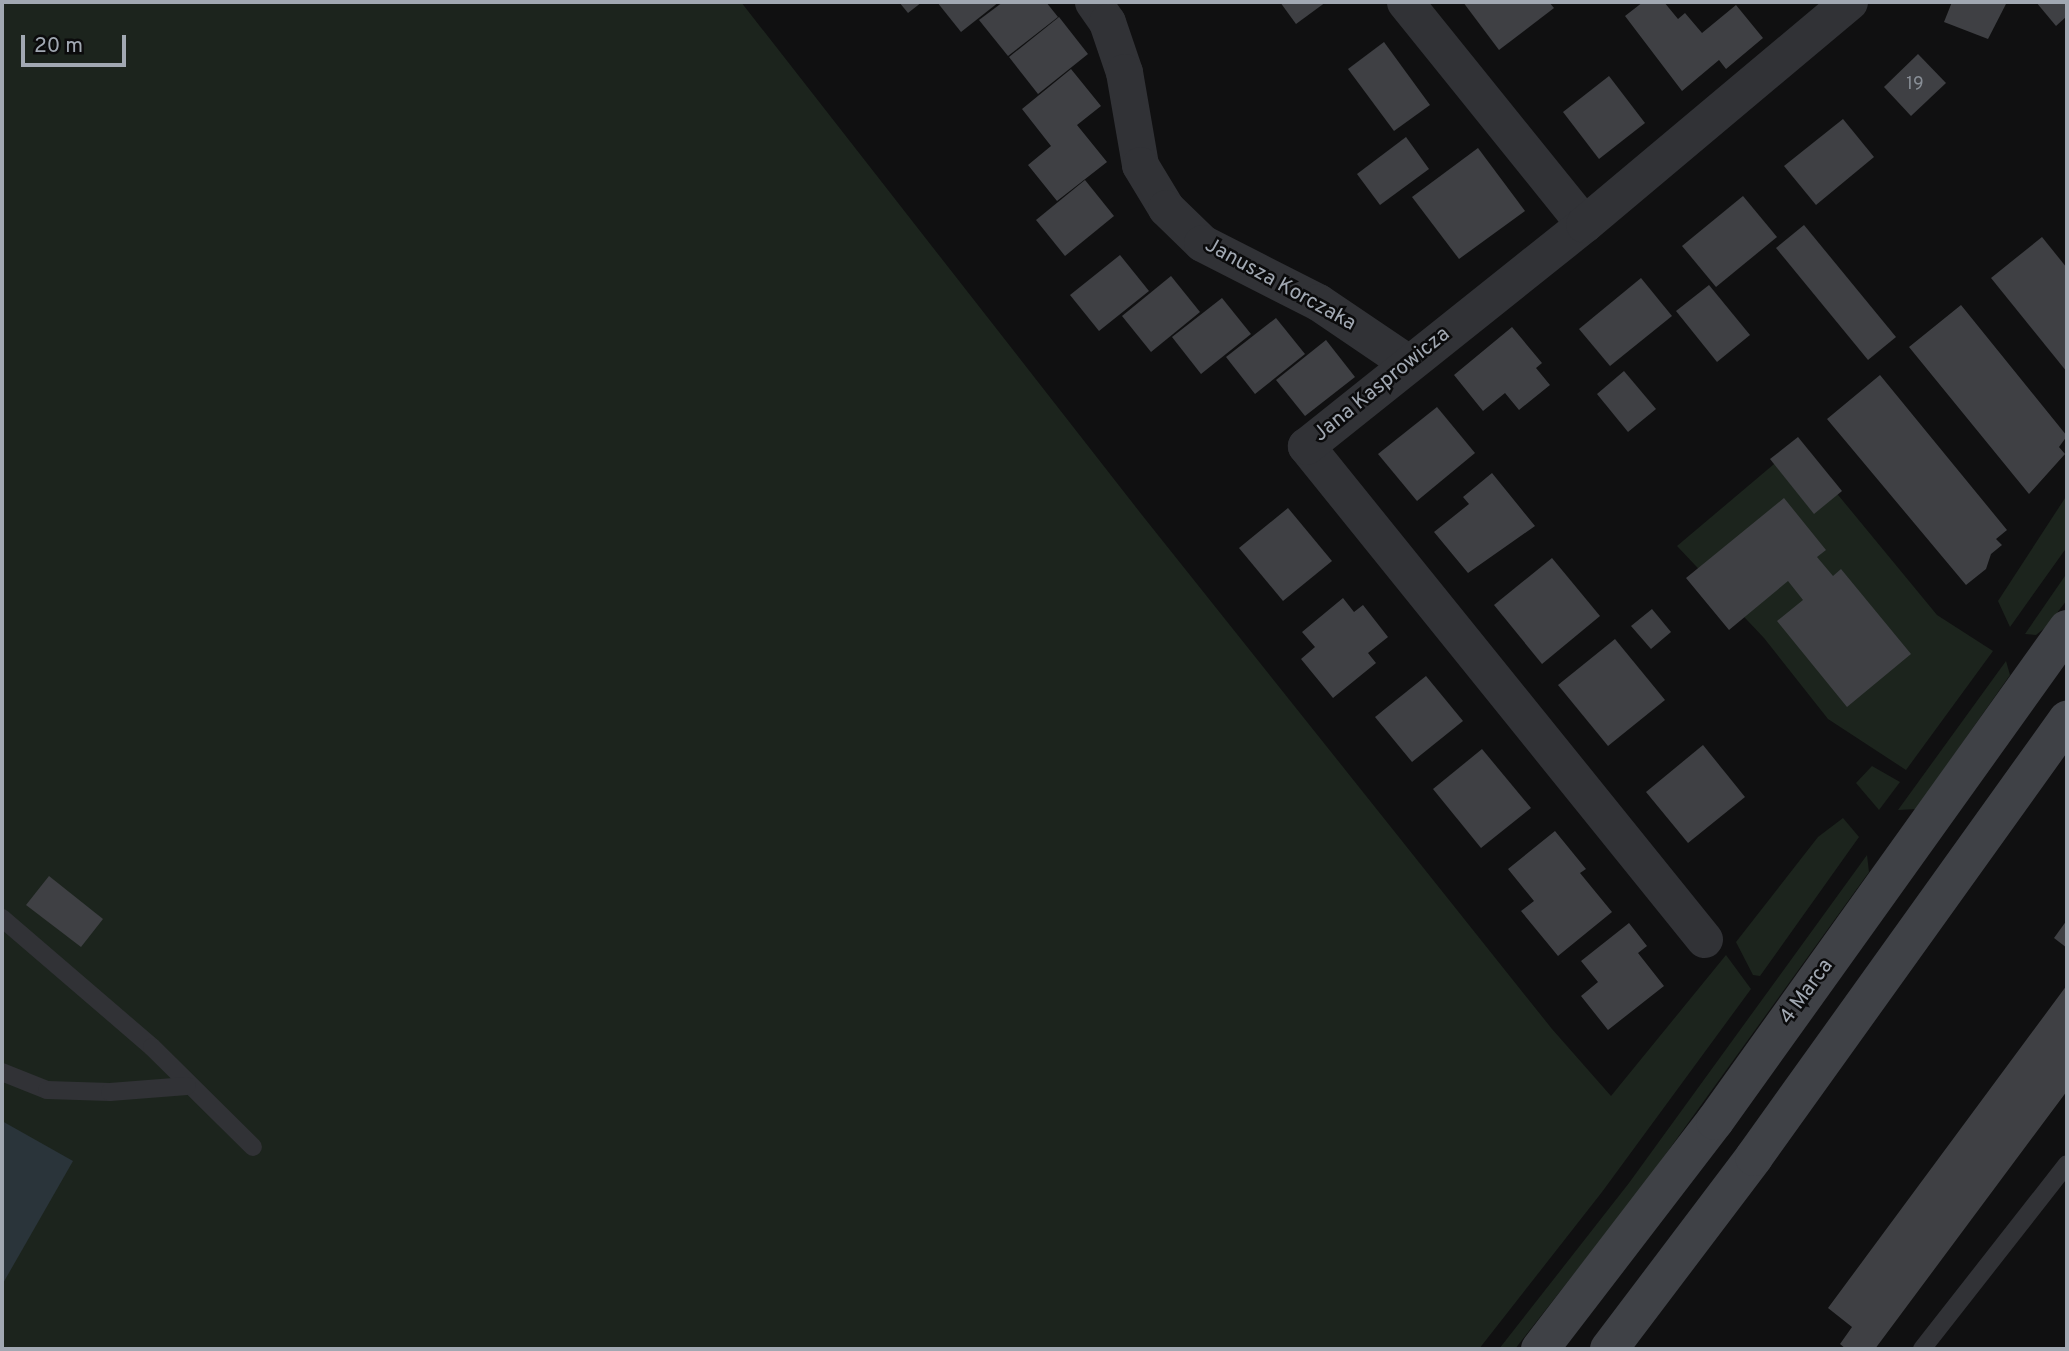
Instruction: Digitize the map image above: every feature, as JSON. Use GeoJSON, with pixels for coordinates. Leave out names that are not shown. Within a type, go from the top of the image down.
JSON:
{"type":"FeatureCollection","features":[{"type":"Feature","properties":{"kind":"main road","name":"4 Marca"},"geometry":{"type":"LineString","coordinates":[[1540,1349],[1715,1121],[2067,629]]}},
{"type":"Feature","properties":{"kind":"main road"},"geometry":{"type":"LineString","coordinates":[[1609,1349],[1754,1157],[2067,720]]}},
{"type":"Feature","properties":{"kind":"street","name":"Janusza Korczaka"},"geometry":{"type":"LineString","coordinates":[[1093,2],[1107,22],[1124,72],[1140,165],[1166,208],[1202,243],[1318,302],[1408,363]]}},
{"type":"Feature","properties":{"kind":"street"},"geometry":{"type":"LineString","coordinates":[[1405,2],[1584,225]]}},
{"type":"Feature","properties":{"kind":"street","name":"Jana Kasprowicza"},"geometry":{"type":"LineString","coordinates":[[1704,939],[1306,446],[1584,225],[1849,2]]}},
{"type":"Feature","properties":{"kind":"lane"},"geometry":{"type":"LineString","coordinates":[[2,918],[152,1047],[187,1086],[253,1147]]}},
{"type":"Feature","properties":{"kind":"lane"},"geometry":{"type":"LineString","coordinates":[[2,1073],[47,1090],[187,1086]]}},
{"type":"Feature","properties":{"kind":"lane"},"geometry":{"type":"LineString","coordinates":[[1922,1349],[2067,1164]]}},
{"type":"Feature","properties":{"kind":"shaded area"},"geometry":{"type":"Polygon","coordinates":[[[2,2],[741,2],[1142,515],[1552,1029],[1611,1096],[1726,955],[1751,989],[1602,1192],[1479,1349],[2,1349],[2,2]]]}},
{"type":"Feature","properties":{"kind":"shaded area"},"geometry":{"type":"Polygon","coordinates":[[[1786,454],[1834,490],[1937,615],[1993,651],[1906,770],[1828,719],[1764,638],[1677,546],[1786,454]]]}},
{"type":"Feature","properties":{"kind":"shaded area"},"geometry":{"type":"Polygon","coordinates":[[[2067,495],[2067,547],[2010,627],[1998,601],[2067,495]]]}},
{"type":"Feature","properties":{"kind":"shaded area"},"geometry":{"type":"Polygon","coordinates":[[[2067,573],[2067,600],[2046,627],[2036,635],[2025,634],[2067,573]]]}},
{"type":"Feature","properties":{"kind":"shaded area"},"geometry":{"type":"Polygon","coordinates":[[[2006,661],[2010,675],[1916,809],[1898,810],[2006,661]]]}},
{"type":"Feature","properties":{"kind":"shaded area"},"geometry":{"type":"Polygon","coordinates":[[[1872,766],[1900,782],[1879,810],[1856,783],[1872,766]]]}},
{"type":"Feature","properties":{"kind":"shaded area"},"geometry":{"type":"Polygon","coordinates":[[[1843,818],[1859,837],[1760,976],[1753,975],[1736,942],[1818,837],[1843,818]]]}},
{"type":"Feature","properties":{"kind":"shaded area"},"geometry":{"type":"Polygon","coordinates":[[[1867,855],[1869,872],[1642,1187],[1515,1349],[1499,1349],[1629,1183],[1867,855]]]}},
{"type":"Feature","properties":{"kind":"shaded area"},"geometry":{"type":"Polygon","coordinates":[[[2,1121],[73,1161],[2,1285],[2,1121]]]}},
{"type":"Feature","properties":{"kind":"building"},"geometry":{"type":"Polygon","coordinates":[[[899,2],[922,2],[908,13],[899,2]]]}},
{"type":"Feature","properties":{"kind":"building"},"geometry":{"type":"Polygon","coordinates":[[[937,2],[999,2],[961,32],[937,2]]]}},
{"type":"Feature","properties":{"kind":"building"},"geometry":{"type":"Polygon","coordinates":[[[1003,2],[1046,2],[1058,17],[1008,56],[979,20],[1003,2]]]}},
{"type":"Feature","properties":{"kind":"building"},"geometry":{"type":"Polygon","coordinates":[[[1280,2],[1326,2],[1296,24],[1280,2]]]}},
{"type":"Feature","properties":{"kind":"building"},"geometry":{"type":"Polygon","coordinates":[[[1463,2],[1549,2],[1554,8],[1499,50],[1463,2]]]}},
{"type":"Feature","properties":{"kind":"building"},"geometry":{"type":"Polygon","coordinates":[[[1643,2],[1664,2],[1678,19],[1685,13],[1702,33],[1736,5],[1763,38],[1726,69],[1719,60],[1682,91],[1625,16],[1643,2]]]}},
{"type":"Feature","properties":{"kind":"building"},"geometry":{"type":"Polygon","coordinates":[[[1952,2],[2007,2],[1988,39],[1944,22],[1952,2]]]}},
{"type":"Feature","properties":{"kind":"building"},"geometry":{"type":"Polygon","coordinates":[[[2036,2],[2067,2],[2067,16],[2056,26],[2036,2]]]}},
{"type":"Feature","properties":{"kind":"building"},"geometry":{"type":"Polygon","coordinates":[[[1059,17],[1088,54],[1038,94],[1009,57],[1059,17]]]}},
{"type":"Feature","properties":{"kind":"building"},"geometry":{"type":"Polygon","coordinates":[[[1384,42],[1430,105],[1394,131],[1348,69],[1384,42]]]}},
{"type":"Feature","properties":{"kind":"building"},"geometry":{"type":"Polygon","coordinates":[[[1918,54],[1946,83],[1911,116],[1884,87],[1918,54]]]}},
{"type":"Feature","properties":{"kind":"building"},"geometry":{"type":"Polygon","coordinates":[[[1071,69],[1101,106],[1077,125],[1107,162],[1057,201],[1028,165],[1051,146],[1022,109],[1071,69]]]}},
{"type":"Feature","properties":{"kind":"building"},"geometry":{"type":"Polygon","coordinates":[[[1609,76],[1645,123],[1599,159],[1563,112],[1609,76]]]}},
{"type":"Feature","properties":{"kind":"building"},"geometry":{"type":"Polygon","coordinates":[[[1843,119],[1874,157],[1816,205],[1784,166],[1843,119]]]}},
{"type":"Feature","properties":{"kind":"building"},"geometry":{"type":"Polygon","coordinates":[[[1406,137],[1429,169],[1380,205],[1357,174],[1406,137]]]}},
{"type":"Feature","properties":{"kind":"building"},"geometry":{"type":"Polygon","coordinates":[[[1478,148],[1525,211],[1459,259],[1412,197],[1478,148]]]}},
{"type":"Feature","properties":{"kind":"building"},"geometry":{"type":"Polygon","coordinates":[[[1085,180],[1114,216],[1065,256],[1036,220],[1085,180]]]}},
{"type":"Feature","properties":{"kind":"building"},"geometry":{"type":"Polygon","coordinates":[[[1743,196],[1777,237],[1716,287],[1682,246],[1743,196]]]}},
{"type":"Feature","properties":{"kind":"building"},"geometry":{"type":"Polygon","coordinates":[[[1804,225],[1896,337],[1868,360],[1776,248],[1804,225]]]}},
{"type":"Feature","properties":{"kind":"building"},"geometry":{"type":"Polygon","coordinates":[[[2042,237],[2067,268],[2067,372],[1991,278],[2042,237]]]}},
{"type":"Feature","properties":{"kind":"building"},"geometry":{"type":"Polygon","coordinates":[[[1120,255],[1149,291],[1099,331],[1070,295],[1120,255]]]}},
{"type":"Feature","properties":{"kind":"building"},"geometry":{"type":"Polygon","coordinates":[[[1171,276],[1200,312],[1151,352],[1122,316],[1171,276]]]}},
{"type":"Feature","properties":{"kind":"building"},"geometry":{"type":"Polygon","coordinates":[[[1641,278],[1672,316],[1610,366],[1579,329],[1641,278]]]}},
{"type":"Feature","properties":{"kind":"building"},"geometry":{"type":"Polygon","coordinates":[[[1709,285],[1750,335],[1717,362],[1676,311],[1709,285]]]}},
{"type":"Feature","properties":{"kind":"building"},"geometry":{"type":"Polygon","coordinates":[[[1222,298],[1251,334],[1201,374],[1172,337],[1222,298]]]}},
{"type":"Feature","properties":{"kind":"building"},"geometry":{"type":"Polygon","coordinates":[[[1961,305],[2067,436],[2059,447],[2065,454],[2029,494],[1909,347],[1961,305]]]}},
{"type":"Feature","properties":{"kind":"building"},"geometry":{"type":"Polygon","coordinates":[[[1276,318],[1305,354],[1255,394],[1226,357],[1276,318]]]}},
{"type":"Feature","properties":{"kind":"building"},"geometry":{"type":"Polygon","coordinates":[[[1512,327],[1542,363],[1536,368],[1550,385],[1519,410],[1505,393],[1483,411],[1454,375],[1512,327]]]}},
{"type":"Feature","properties":{"kind":"building"},"geometry":{"type":"Polygon","coordinates":[[[1326,340],[1355,377],[1305,416],[1276,380],[1326,340]]]}},
{"type":"Feature","properties":{"kind":"building"},"geometry":{"type":"Polygon","coordinates":[[[1624,371],[1656,409],[1628,432],[1597,394],[1624,371]]]}},
{"type":"Feature","properties":{"kind":"building"},"geometry":{"type":"Polygon","coordinates":[[[1880,375],[2007,530],[1996,539],[2002,545],[1991,554],[1986,569],[1966,585],[1827,419],[1880,375]]]}},
{"type":"Feature","properties":{"kind":"building"},"geometry":{"type":"Polygon","coordinates":[[[1437,407],[1475,453],[1417,501],[1378,454],[1437,407]]]}},
{"type":"Feature","properties":{"kind":"building"},"geometry":{"type":"Polygon","coordinates":[[[1798,437],[1842,491],[1814,514],[1770,459],[1798,437]]]}},
{"type":"Feature","properties":{"kind":"building"},"geometry":{"type":"Polygon","coordinates":[[[1492,473],[1535,526],[1468,573],[1434,532],[1469,504],[1463,497],[1492,473]]]}},
{"type":"Feature","properties":{"kind":"building"},"geometry":{"type":"Polygon","coordinates":[[[1784,498],[1826,550],[1817,557],[1833,576],[1841,569],[1911,654],[1847,707],[1777,621],[1803,600],[1788,581],[1729,630],[1686,578],[1784,498]]]}},
{"type":"Feature","properties":{"kind":"building"},"geometry":{"type":"Polygon","coordinates":[[[1288,508],[1332,561],[1283,601],[1239,548],[1288,508]]]}},
{"type":"Feature","properties":{"kind":"building"},"geometry":{"type":"Polygon","coordinates":[[[1552,558],[1600,616],[1542,664],[1494,605],[1552,558]]]}},
{"type":"Feature","properties":{"kind":"building"},"geometry":{"type":"Polygon","coordinates":[[[1343,598],[1354,612],[1363,605],[1388,637],[1368,653],[1376,663],[1333,698],[1301,659],[1315,647],[1302,632],[1343,598]]]}},
{"type":"Feature","properties":{"kind":"building"},"geometry":{"type":"Polygon","coordinates":[[[1652,609],[1671,632],[1651,649],[1631,626],[1652,609]]]}},
{"type":"Feature","properties":{"kind":"building"},"geometry":{"type":"Polygon","coordinates":[[[1615,639],[1665,700],[1608,746],[1558,685],[1615,639]]]}},
{"type":"Feature","properties":{"kind":"building"},"geometry":{"type":"Polygon","coordinates":[[[1426,676],[1463,721],[1412,762],[1375,717],[1426,676]]]}},
{"type":"Feature","properties":{"kind":"building"},"geometry":{"type":"Polygon","coordinates":[[[1703,745],[1745,797],[1688,843],[1646,792],[1703,745]]]}},
{"type":"Feature","properties":{"kind":"building"},"geometry":{"type":"Polygon","coordinates":[[[1482,749],[1531,808],[1481,848],[1433,789],[1482,749]]]}},
{"type":"Feature","properties":{"kind":"building"},"geometry":{"type":"Polygon","coordinates":[[[1555,831],[1586,869],[1580,873],[1612,912],[1558,956],[1521,911],[1534,901],[1508,869],[1555,831]]]}},
{"type":"Feature","properties":{"kind":"building"},"geometry":{"type":"Polygon","coordinates":[[[49,876],[103,919],[81,947],[26,905],[49,876]]]}},
{"type":"Feature","properties":{"kind":"building"},"geometry":{"type":"Polygon","coordinates":[[[2067,920],[2067,948],[2054,938],[2067,920]]]}},
{"type":"Feature","properties":{"kind":"building"},"geometry":{"type":"Polygon","coordinates":[[[1629,923],[1647,946],[1638,953],[1664,986],[1608,1030],[1581,996],[1598,982],[1581,961],[1629,923]]]}},
{"type":"Feature","properties":{"kind":"building"},"geometry":{"type":"Polygon","coordinates":[[[2067,985],[2067,1091],[1875,1349],[1846,1349],[1840,1344],[1852,1327],[1828,1308],[2067,985]]]}}]}
